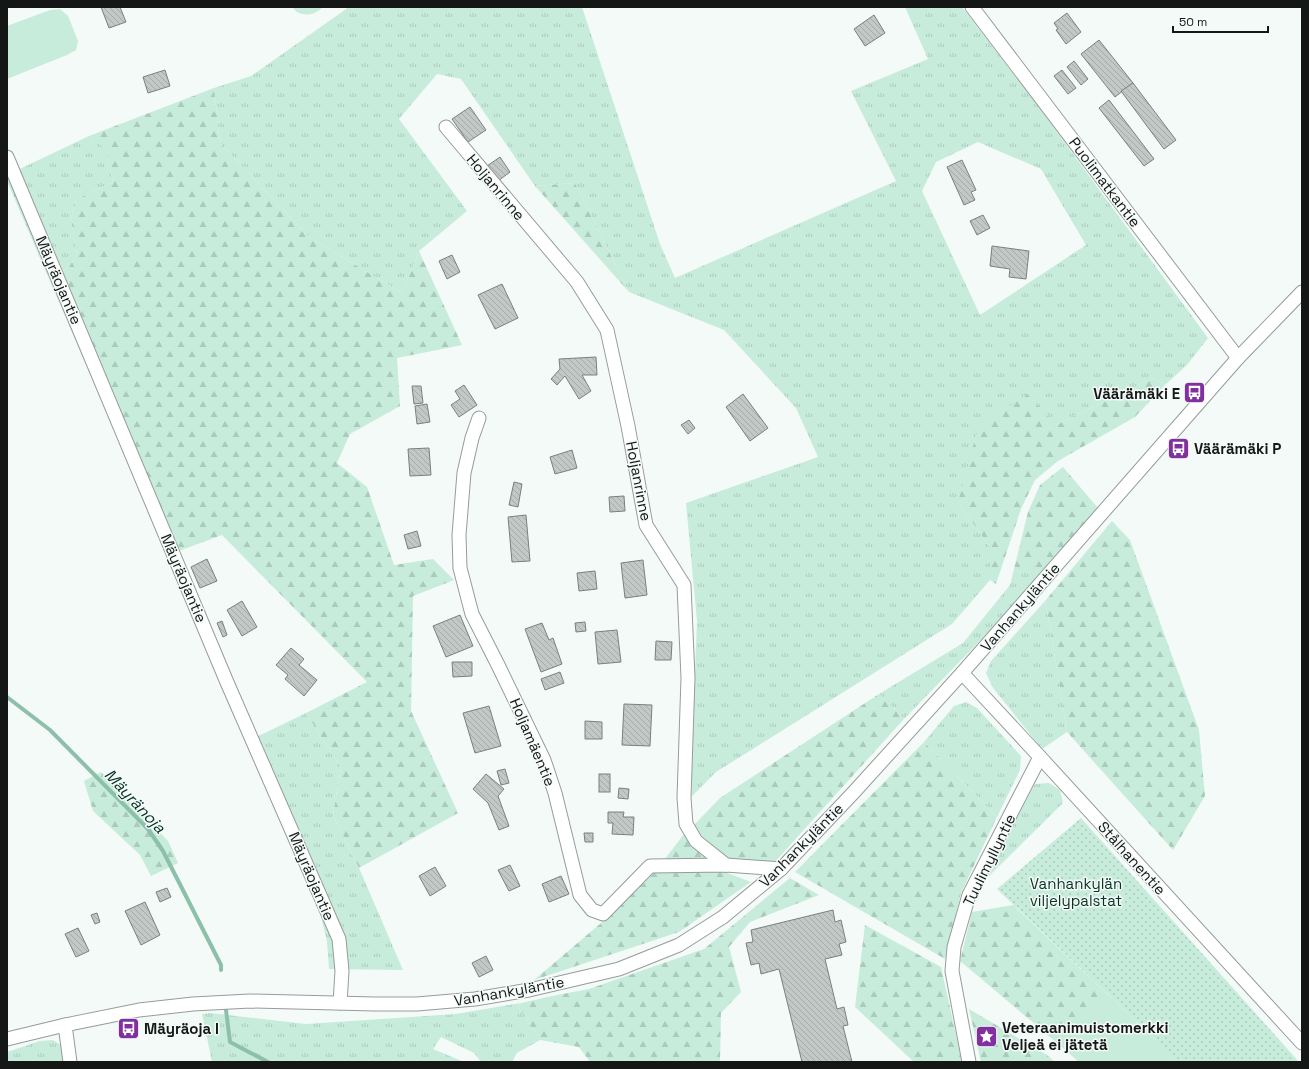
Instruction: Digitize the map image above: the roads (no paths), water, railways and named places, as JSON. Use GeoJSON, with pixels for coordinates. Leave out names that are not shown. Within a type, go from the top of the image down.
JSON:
{"type":"FeatureCollection","features":[{"type":"Feature","properties":{"kind":"street","name":"Puolimatkantie"},"geometry":{"type":"LineString","coordinates":[[972,7],[1238,358]]}},
{"type":"Feature","properties":{"kind":"street","name":"Holjanrinne"},"geometry":{"type":"LineString","coordinates":[[446,128],[577,282],[607,330],[628,426],[646,525],[684,585],[688,678],[684,798],[686,824],[696,841],[726,866]]}},
{"type":"Feature","properties":{"kind":"street","name":"Mäyräojantie"},"geometry":{"type":"LineString","coordinates":[[7,157],[226,680],[339,939],[342,971],[340,1003]]}},
{"type":"Feature","properties":{"kind":"street","name":"Vanhankyläntie"},"geometry":{"type":"LineString","coordinates":[[7,1039],[138,1010],[193,1004],[250,1001],[417,1004],[475,999],[529,990],[619,969],[685,941],[723,917],[781,869],[854,792],[962,673],[1238,358],[1302,292]]}},
{"type":"Feature","properties":{"kind":"street","name":"Holjamäentie"},"geometry":{"type":"LineString","coordinates":[[479,418],[472,438],[464,473],[459,535],[460,568],[472,614],[544,760],[555,793],[580,895],[592,910],[603,914],[650,866],[726,866],[781,869]]}},
{"type":"Feature","properties":{"kind":"street","name":"Stålhanentie"},"geometry":{"type":"LineString","coordinates":[[962,673],[1302,1043]]}},
{"type":"Feature","properties":{"kind":"street","name":"Tuulimyllyntie"},"geometry":{"type":"LineString","coordinates":[[969,1062],[952,971],[954,947],[969,895],[1040,757]]}},
{"type":"Feature","properties":{"kind":"street"},"geometry":{"type":"LineString","coordinates":[[65,1025],[70,1062]]}},
{"type":"Feature","properties":{"kind":"waterway","name":"Mäyränoja"},"geometry":{"type":"LineString","coordinates":[[7,697],[50,730],[148,829],[163,851],[221,965],[221,970]]}},
{"type":"Feature","properties":{"kind":"waterway","name":"Mäyränoja"},"geometry":{"type":"LineString","coordinates":[[226,1010],[230,1042],[268,1062]]}},
{"type":"Feature","properties":{"kind":"place","name":"Väärämäki E"},"geometry":{"type":"Point","coordinates":[1195,393]}},
{"type":"Feature","properties":{"kind":"place","name":"Väärämäki P"},"geometry":{"type":"Point","coordinates":[1179,448]}},
{"type":"Feature","properties":{"kind":"place","name":"Mäyräoja I"},"geometry":{"type":"Point","coordinates":[128,1028]}},
{"type":"Feature","properties":{"kind":"place","name":"Veteraanimuistomerkki Veljeä ei jätetä"},"geometry":{"type":"Point","coordinates":[987,1036]}},
{"type":"Feature","properties":{"kind":"park label","name":"Vanhankylän viljelypalstat"},"geometry":{"type":"Point","coordinates":[1076,892]}}]}
